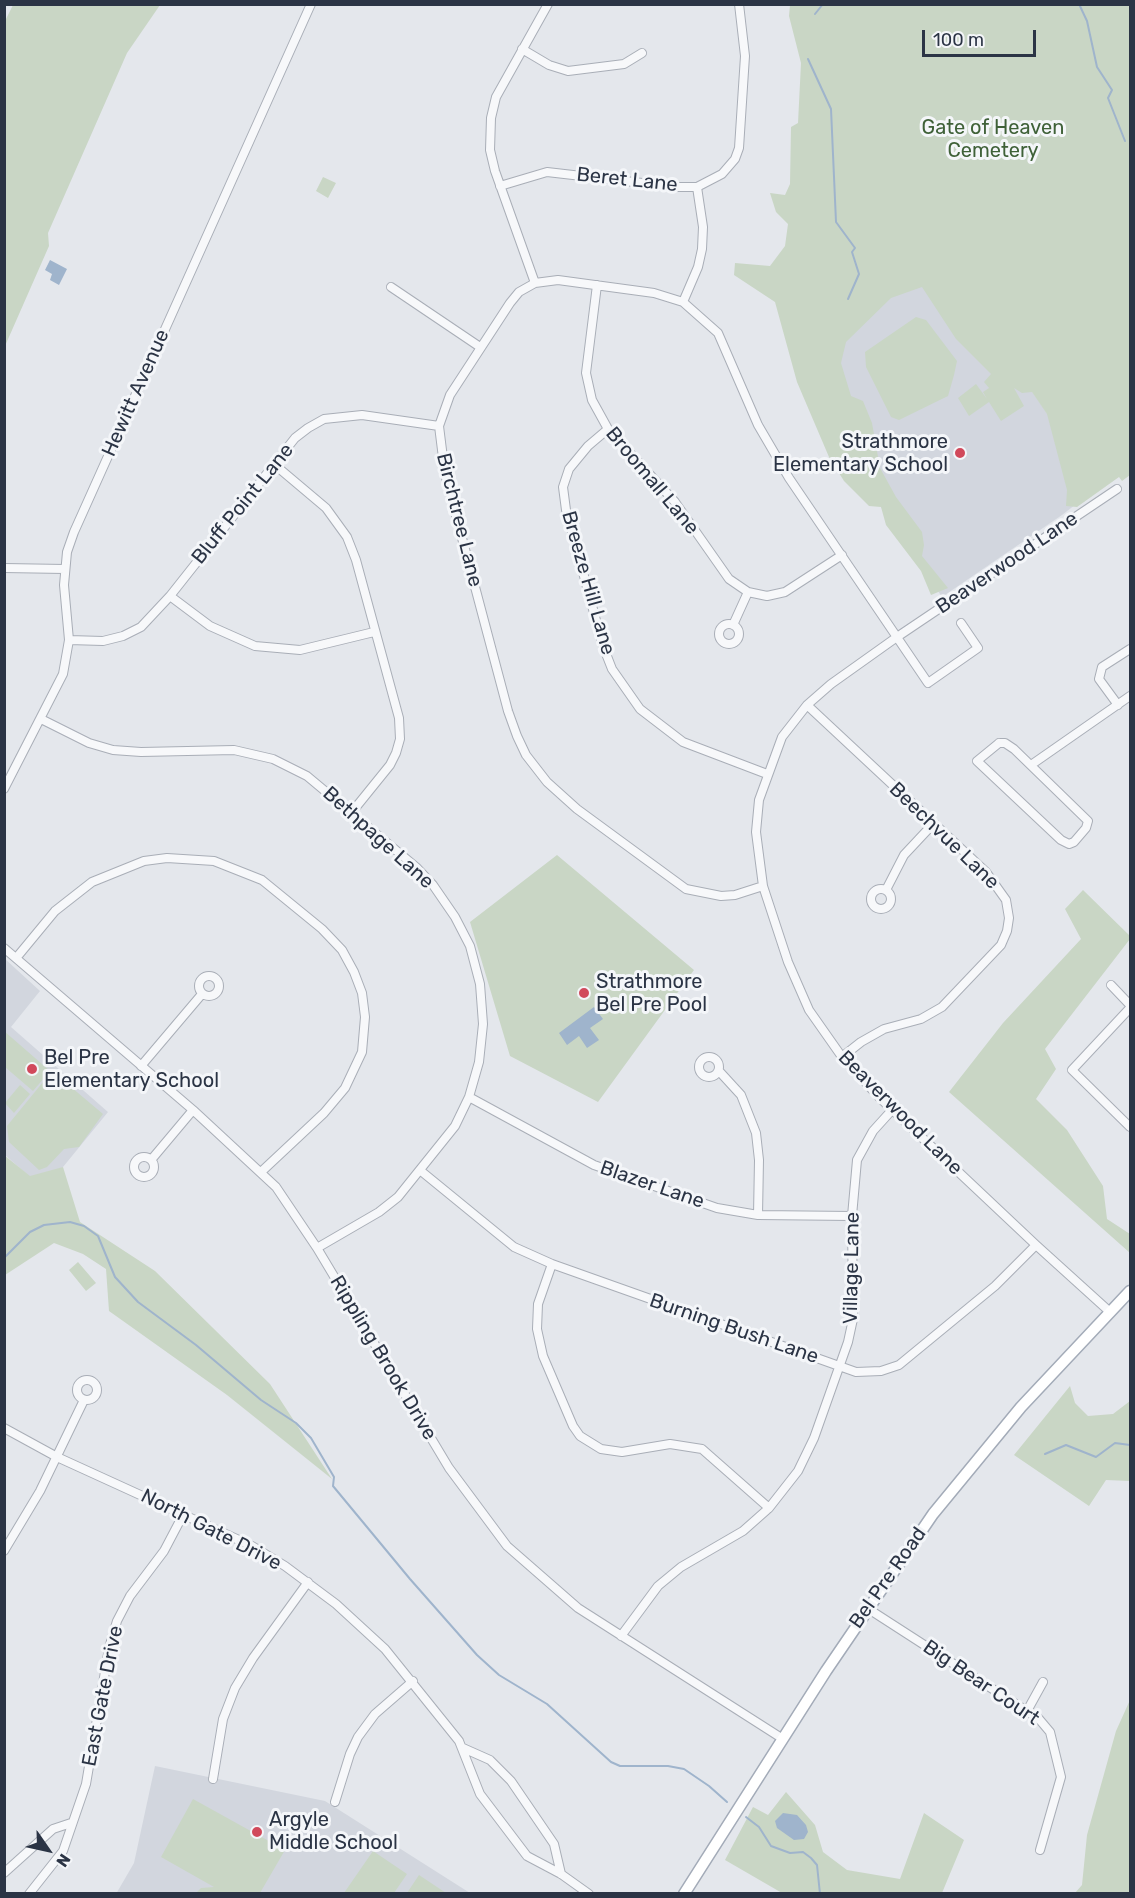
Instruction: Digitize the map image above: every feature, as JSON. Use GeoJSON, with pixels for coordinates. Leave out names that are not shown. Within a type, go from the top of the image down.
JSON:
{"type":"FeatureCollection","features":[{"type":"Feature","properties":{"kind":"main road","name":"Bel Pre Road"},"geometry":{"type":"LineString","coordinates":[[684,1893],[867,1608],[933,1514],[999,1433],[1131,1291]]}},
{"type":"Feature","properties":{"kind":"street","name":"Hewitt Avenue"},"geometry":{"type":"LineString","coordinates":[[4,789],[63,674],[69,640],[64,585],[65,569],[67,552],[74,532],[311,4]]}},
{"type":"Feature","properties":{"kind":"street"},"geometry":{"type":"LineString","coordinates":[[548,4],[496,97],[491,118],[490,150],[500,186],[535,283],[558,280],[654,292],[683,302],[718,333],[758,425],[789,478],[897,637]]}},
{"type":"Feature","properties":{"kind":"street","name":"Beret Lane"},"geometry":{"type":"LineString","coordinates":[[500,186],[547,172],[697,187],[722,174],[735,159],[739,148],[746,56],[739,4]]}},
{"type":"Feature","properties":{"kind":"street"},"geometry":{"type":"LineString","coordinates":[[522,49],[549,65],[568,71],[624,64],[642,53]]}},
{"type":"Feature","properties":{"kind":"street"},"geometry":{"type":"LineString","coordinates":[[683,302],[698,267],[702,249],[703,227],[697,187]]}},
{"type":"Feature","properties":{"kind":"street","name":"Birchtree Lane"},"geometry":{"type":"LineString","coordinates":[[535,283],[519,292],[480,347],[450,395],[439,426],[445,474],[508,711],[526,755],[548,782],[577,809],[687,889],[721,896],[735,895],[763,886]]}},
{"type":"Feature","properties":{"kind":"street","name":"Broomall Lane"},"geometry":{"type":"LineString","coordinates":[[597,285],[586,373],[592,400],[608,429],[675,502],[729,579],[748,592]]}},
{"type":"Feature","properties":{"kind":"street"},"geometry":{"type":"LineString","coordinates":[[392,287],[480,347]]}},
{"type":"Feature","properties":{"kind":"street","name":"Bluff Point Lane"},"geometry":{"type":"LineString","coordinates":[[69,640],[103,641],[123,636],[141,627],[170,596],[295,438],[324,418],[362,415],[439,426]]}},
{"type":"Feature","properties":{"kind":"street","name":"Breeze Hill Lane"},"geometry":{"type":"LineString","coordinates":[[608,429],[588,446],[569,469],[563,487],[578,556],[612,669],[640,709],[683,742],[767,774]]}},
{"type":"Feature","properties":{"kind":"street"},"geometry":{"type":"LineString","coordinates":[[274,465],[308,490],[342,530],[356,560],[399,718],[400,739],[390,765],[352,812]]}},
{"type":"Feature","properties":{"kind":"street","name":"Beaverwood Lane"},"geometry":{"type":"LineString","coordinates":[[1110,1312],[892,1110],[842,1057],[809,1010],[788,962],[763,886],[756,832],[759,800],[767,774],[782,737],[807,705],[831,684],[897,637],[1117,489]]}},
{"type":"Feature","properties":{"kind":"street"},"geometry":{"type":"LineString","coordinates":[[733,625],[748,592],[767,596],[785,592],[842,555]]}},
{"type":"Feature","properties":{"kind":"street"},"geometry":{"type":"LineString","coordinates":[[4,568],[65,569]]}},
{"type":"Feature","properties":{"kind":"street"},"geometry":{"type":"LineString","coordinates":[[170,596],[210,626],[255,646],[300,650],[374,632]]}},
{"type":"Feature","properties":{"kind":"street","name":"Beaverwood Lane"},"geometry":{"type":"LineString","coordinates":[[897,637],[928,683],[978,648],[961,623]]}},
{"type":"Feature","properties":{"kind":"street"},"geometry":{"type":"LineString","coordinates":[[1118,705],[1099,679],[1102,667],[1131,649]]}},
{"type":"Feature","properties":{"kind":"street"},"geometry":{"type":"LineString","coordinates":[[1031,765],[1131,696]]}},
{"type":"Feature","properties":{"kind":"street","name":"Beechvue Lane"},"geometry":{"type":"LineString","coordinates":[[807,705],[1000,889],[1007,909],[1007,931],[1001,945],[942,1007],[921,1019],[884,1029],[861,1042],[842,1057]]}},
{"type":"Feature","properties":{"kind":"street","name":"Bethpage Lane"},"geometry":{"type":"LineString","coordinates":[[41,719],[89,743],[113,750],[141,752],[234,750],[273,759],[307,776],[352,812],[433,885],[455,917],[470,946],[480,984],[483,1024],[479,1062],[469,1097],[455,1126],[398,1197],[379,1212],[317,1248]]}},
{"type":"Feature","properties":{"kind":"street"},"geometry":{"type":"LineString","coordinates":[[999,743],[1005,743],[1031,765],[1088,821],[1086,828],[1074,842],[1069,844],[1061,840],[977,761],[999,743]]}},
{"type":"Feature","properties":{"kind":"street"},"geometry":{"type":"LineString","coordinates":[[885,890],[904,855],[933,824]]}},
{"type":"Feature","properties":{"kind":"street"},"geometry":{"type":"LineString","coordinates":[[17,957],[55,911],[92,882],[144,861],[166,858],[214,861],[262,880],[322,929],[342,950],[362,993],[365,1017],[362,1052],[345,1088],[324,1113],[261,1172]]}},
{"type":"Feature","properties":{"kind":"street","name":"Rippling Brook Drive"},"geometry":{"type":"LineString","coordinates":[[4,948],[193,1110],[276,1187],[317,1248],[449,1468],[487,1521],[536,1573],[578,1608],[783,1739]]}},
{"type":"Feature","properties":{"kind":"street"},"geometry":{"type":"LineString","coordinates":[[1111,985],[1131,1007],[1072,1070],[1131,1127]]}},
{"type":"Feature","properties":{"kind":"street"},"geometry":{"type":"LineString","coordinates":[[141,1066],[202,994]]}},
{"type":"Feature","properties":{"kind":"street"},"geometry":{"type":"LineString","coordinates":[[719,1071],[741,1095],[756,1133],[759,1160],[758,1215]]}},
{"type":"Feature","properties":{"kind":"street","name":"Blazer Lane"},"geometry":{"type":"LineString","coordinates":[[469,1097],[594,1165],[717,1208],[758,1215],[852,1216]]}},
{"type":"Feature","properties":{"kind":"street"},"geometry":{"type":"LineString","coordinates":[[152,1160],[193,1110]]}},
{"type":"Feature","properties":{"kind":"street","name":"Village Lane"},"geometry":{"type":"LineString","coordinates":[[621,1636],[658,1586],[681,1567],[743,1531],[769,1508],[798,1471],[814,1438],[848,1342],[853,1318],[852,1216],[857,1160],[873,1131],[892,1110]]}},
{"type":"Feature","properties":{"kind":"street","name":"Burning Bush Lane"},"geometry":{"type":"LineString","coordinates":[[421,1171],[514,1247],[552,1264],[839,1366],[869,1373],[899,1365],[995,1286],[1036,1245]]}},
{"type":"Feature","properties":{"kind":"street"},"geometry":{"type":"LineString","coordinates":[[552,1264],[538,1304],[537,1329],[543,1356],[573,1426],[580,1436],[601,1449],[622,1452],[670,1444],[702,1449],[716,1458],[769,1508]]}},
{"type":"Feature","properties":{"kind":"street"},"geometry":{"type":"LineString","coordinates":[[4,1551],[57,1457],[84,1400]]}},
{"type":"Feature","properties":{"kind":"street","name":"North Gate Drive"},"geometry":{"type":"LineString","coordinates":[[4,1428],[57,1457],[252,1546],[308,1582],[368,1632],[413,1681],[462,1748],[480,1794],[527,1856],[561,1874],[589,1893]]}},
{"type":"Feature","properties":{"kind":"street","name":"East Gate Drive"},"geometry":{"type":"LineString","coordinates":[[28,1893],[63,1851],[86,1784],[109,1648],[117,1621],[130,1596],[164,1551],[184,1513]]}},
{"type":"Feature","properties":{"kind":"street"},"geometry":{"type":"LineString","coordinates":[[213,1779],[223,1719],[235,1688],[253,1658],[308,1582]]}},
{"type":"Feature","properties":{"kind":"street","name":"Big Bear Court"},"geometry":{"type":"LineString","coordinates":[[867,1608],[1039,1719],[1050,1732],[1061,1777],[1040,1850]]}},
{"type":"Feature","properties":{"kind":"street"},"geometry":{"type":"LineString","coordinates":[[335,1802],[350,1754],[358,1737],[375,1714],[413,1681]]}},
{"type":"Feature","properties":{"kind":"street"},"geometry":{"type":"LineString","coordinates":[[1027,1711],[1043,1682]]}},
{"type":"Feature","properties":{"kind":"street"},"geometry":{"type":"LineString","coordinates":[[462,1748],[490,1760],[511,1780],[555,1844],[561,1874]]}},
{"type":"Feature","properties":{"kind":"street"},"geometry":{"type":"LineString","coordinates":[[4,1873],[53,1829],[72,1823]]}},
{"type":"Feature","properties":{"kind":"shaded area","name":"Strathmore Elementary School"},"geometry":{"type":"Polygon","coordinates":[[[925,282],[1016,368],[1098,487],[1062,515],[942,597],[822,420],[823,317],[925,282]]]}},
{"type":"Feature","properties":{"kind":"shaded area","name":"Bel Pre Elementary School"},"geometry":{"type":"Polygon","coordinates":[[[4,958],[40,991],[11,1027],[108,1112],[63,1167],[39,1185],[5,1155],[4,958]]]}},
{"type":"Feature","properties":{"kind":"shaded area","name":"Argyle Middle School"},"geometry":{"type":"Polygon","coordinates":[[[155,1766],[325,1801],[470,1893],[116,1894],[134,1863],[155,1766]]]}},
{"type":"Feature","properties":{"kind":"green space"},"geometry":{"type":"Polygon","coordinates":[[[13,5],[160,5],[127,53],[48,233],[49,246],[5,346],[4,23],[13,5]]]}},
{"type":"Feature","properties":{"kind":"green space","name":"Gate of Heaven Cemetery"},"geometry":{"type":"Polygon","coordinates":[[[790,5],[1130,5],[1130,475],[1122,481],[1119,477],[1077,507],[1066,506],[1067,490],[1047,414],[1032,392],[1022,393],[1014,388],[1024,406],[1001,421],[989,402],[969,416],[958,398],[976,384],[987,399],[983,392],[989,388],[984,382],[991,374],[956,339],[922,287],[891,298],[846,342],[841,363],[851,396],[863,401],[872,423],[880,468],[896,497],[922,532],[924,545],[922,556],[948,588],[931,595],[921,571],[886,525],[881,507],[869,506],[844,481],[829,457],[797,382],[775,302],[734,275],[735,263],[770,266],[785,246],[788,224],[776,212],[770,193],[785,195],[790,184],[791,127],[798,123],[801,63],[789,16],[790,5]]]}},
{"type":"Feature","properties":{"kind":"green space"},"geometry":{"type":"Polygon","coordinates":[[[323,177],[336,183],[328,198],[316,191],[323,177]]]}},
{"type":"Feature","properties":{"kind":"green space"},"geometry":{"type":"Polygon","coordinates":[[[916,317],[926,320],[957,361],[948,396],[899,420],[891,417],[866,367],[865,352],[916,317]]]}},
{"type":"Feature","properties":{"kind":"green space","name":"Strathmore Bel Pre Pool"},"geometry":{"type":"Polygon","coordinates":[[[557,855],[694,970],[598,1102],[510,1056],[470,922],[557,855]]]}},
{"type":"Feature","properties":{"kind":"green space"},"geometry":{"type":"Polygon","coordinates":[[[1083,890],[1130,936],[1130,939],[1045,1049],[1056,1069],[1036,1099],[1067,1130],[1103,1186],[1107,1219],[1130,1234],[1130,1253],[949,1092],[1003,1023],[1081,939],[1065,909],[1083,890]]]}},
{"type":"Feature","properties":{"kind":"green space"},"geometry":{"type":"Polygon","coordinates":[[[4,1031],[50,1071],[33,1091],[5,1067],[4,1031]]]}},
{"type":"Feature","properties":{"kind":"green space"},"geometry":{"type":"Polygon","coordinates":[[[52,1071],[103,1114],[79,1147],[64,1149],[47,1167],[39,1170],[9,1142],[7,1126],[52,1071]]]}},
{"type":"Feature","properties":{"kind":"green space"},"geometry":{"type":"Polygon","coordinates":[[[20,1085],[30,1094],[14,1113],[5,1103],[20,1085]]]}},
{"type":"Feature","properties":{"kind":"green space"},"geometry":{"type":"Polygon","coordinates":[[[4,1155],[30,1176],[63,1167],[80,1222],[155,1271],[270,1384],[332,1479],[227,1395],[109,1311],[106,1269],[83,1254],[54,1243],[5,1275],[4,1155]]]}},
{"type":"Feature","properties":{"kind":"green space"},"geometry":{"type":"Polygon","coordinates":[[[78,1262],[96,1283],[86,1291],[69,1270],[78,1262]]]}},
{"type":"Feature","properties":{"kind":"green space"},"geometry":{"type":"Polygon","coordinates":[[[1070,1386],[1075,1403],[1088,1416],[1113,1414],[1130,1401],[1130,1481],[1106,1480],[1089,1506],[1014,1455],[1070,1386]]]}},
{"type":"Feature","properties":{"kind":"green space"},"geometry":{"type":"Polygon","coordinates":[[[1130,1700],[1130,1893],[1075,1893],[1082,1885],[1087,1835],[1116,1731],[1130,1700]]]}},
{"type":"Feature","properties":{"kind":"green space"},"geometry":{"type":"Polygon","coordinates":[[[786,1792],[815,1825],[823,1852],[847,1870],[900,1879],[924,1813],[964,1840],[942,1893],[782,1893],[725,1860],[753,1807],[768,1815],[786,1792]]]}},
{"type":"Feature","properties":{"kind":"green space"},"geometry":{"type":"Polygon","coordinates":[[[193,1799],[285,1850],[260,1893],[196,1893],[201,1888],[214,1887],[161,1857],[193,1799]]]}},
{"type":"Feature","properties":{"kind":"green space"},"geometry":{"type":"Polygon","coordinates":[[[373,1851],[407,1874],[394,1893],[344,1893],[373,1851]]]}},
{"type":"Feature","properties":{"kind":"green space"},"geometry":{"type":"Polygon","coordinates":[[[419,1875],[446,1893],[407,1893],[419,1875]]]}},
{"type":"Feature","properties":{"kind":"water"},"geometry":{"type":"Polygon","coordinates":[[[50,260],[67,269],[59,285],[50,280],[52,274],[45,270],[50,260]]]}},
{"type":"Feature","properties":{"kind":"water"},"geometry":{"type":"Polygon","coordinates":[[[594,1007],[603,1019],[590,1028],[599,1040],[587,1048],[579,1036],[567,1045],[559,1033],[594,1007]]]}},
{"type":"Feature","properties":{"kind":"water"},"geometry":{"type":"Polygon","coordinates":[[[783,1813],[797,1815],[806,1825],[808,1832],[804,1839],[794,1840],[777,1828],[775,1821],[783,1813]]]}},
{"type":"Feature","properties":{"kind":"waterway"},"geometry":{"type":"LineString","coordinates":[[815,14],[823,4]]}},
{"type":"Feature","properties":{"kind":"waterway"},"geometry":{"type":"LineString","coordinates":[[1079,4],[1087,21],[1097,67],[1112,90],[1108,98],[1125,141]]}},
{"type":"Feature","properties":{"kind":"waterway"},"geometry":{"type":"LineString","coordinates":[[808,59],[831,109],[836,222],[855,248],[852,252],[859,274],[848,299]]}},
{"type":"Feature","properties":{"kind":"waterway"},"geometry":{"type":"LineString","coordinates":[[4,1258],[30,1232],[44,1225],[70,1222],[84,1226],[98,1236],[115,1277],[138,1302],[196,1345],[261,1400],[296,1423],[311,1438],[334,1477],[333,1486],[410,1579],[477,1655],[499,1675],[547,1704],[611,1762],[620,1766],[668,1766],[684,1769],[727,1802]]}},
{"type":"Feature","properties":{"kind":"waterway"},"geometry":{"type":"LineString","coordinates":[[1045,1454],[1066,1445],[1096,1457],[1115,1443],[1130,1445]]}},
{"type":"Feature","properties":{"kind":"waterway"},"geometry":{"type":"LineString","coordinates":[[746,1817],[759,1827],[771,1846],[790,1853],[803,1852],[811,1858],[817,1865],[820,1894]]}},
{"type":"Feature","properties":{"kind":"place","name":"Strathmore Elementary School"},"geometry":{"type":"Point","coordinates":[960,453]}},
{"type":"Feature","properties":{"kind":"place","name":"Strathmore Bel Pre Pool"},"geometry":{"type":"Point","coordinates":[584,993]}},
{"type":"Feature","properties":{"kind":"place","name":"Bel Pre Elementary School"},"geometry":{"type":"Point","coordinates":[32,1069]}},
{"type":"Feature","properties":{"kind":"place","name":"Argyle Middle School"},"geometry":{"type":"Point","coordinates":[257,1832]}}]}
